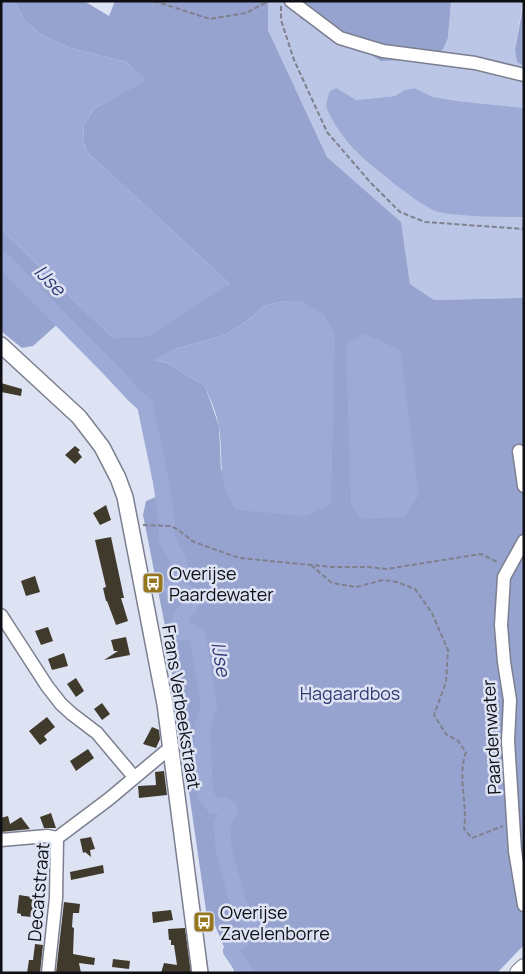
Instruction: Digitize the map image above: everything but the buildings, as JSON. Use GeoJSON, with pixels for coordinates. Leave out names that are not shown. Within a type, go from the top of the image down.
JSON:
{"type":"FeatureCollection","features":[{"type":"Feature","properties":{"kind":"highway"},"geometry":{"type":"LineString","coordinates":[[520,973],[524,968]]}},
{"type":"Feature","properties":{"kind":"main road","name":"Frans Verbeekstraat"},"geometry":{"type":"LineString","coordinates":[[1,345],[79,417],[102,447],[118,478],[130,517],[165,704],[200,973]]}},
{"type":"Feature","properties":{"kind":"street"},"geometry":{"type":"LineString","coordinates":[[290,1],[340,38],[383,51],[474,63],[524,76]]}},
{"type":"Feature","properties":{"kind":"street"},"geometry":{"type":"LineString","coordinates":[[519,451],[524,486]]}},
{"type":"Feature","properties":{"kind":"street","name":"Paardenwater"},"geometry":{"type":"LineString","coordinates":[[524,541],[504,577],[501,625],[510,700],[508,741],[513,822],[518,875],[524,905]]}},
{"type":"Feature","properties":{"kind":"street"},"geometry":{"type":"LineString","coordinates":[[1,615],[47,686],[61,704],[97,733],[134,777]]}},
{"type":"Feature","properties":{"kind":"street","name":"Decatstraat"},"geometry":{"type":"LineString","coordinates":[[48,973],[56,898],[57,838],[109,799],[165,752],[172,749]]}},
{"type":"Feature","properties":{"kind":"street"},"geometry":{"type":"LineString","coordinates":[[1,840],[46,836],[57,838]]}},
{"type":"Feature","properties":{"kind":"path"},"geometry":{"type":"LineString","coordinates":[[154,1],[210,19],[246,13],[269,1]]}},
{"type":"Feature","properties":{"kind":"path"},"geometry":{"type":"LineString","coordinates":[[281,1],[281,20],[294,60],[327,132],[370,182],[400,212],[425,222],[524,229]]}},
{"type":"Feature","properties":{"kind":"path"},"geometry":{"type":"LineString","coordinates":[[140,525],[170,526],[194,542],[239,558],[311,565],[386,569],[481,554],[507,569]]}},
{"type":"Feature","properties":{"kind":"path"},"geometry":{"type":"LineString","coordinates":[[311,565],[332,583],[356,587],[384,580],[415,589],[432,613],[448,650],[446,682],[434,715],[446,734],[458,741],[466,752],[462,763],[461,776],[465,806],[464,829],[472,838],[513,822]]}},
{"type":"Feature","properties":{"kind":"shaded area"},"geometry":{"type":"Polygon","coordinates":[[[1,1],[15,1],[24,20],[42,35],[70,48],[126,62],[146,80],[94,109],[84,125],[83,140],[87,152],[230,284],[147,337],[113,338],[1,229],[1,1]]]}},
{"type":"Feature","properties":{"kind":"shaded area"},"geometry":{"type":"Polygon","coordinates":[[[268,1],[289,1],[448,39],[451,1],[523,1],[515,50],[517,62],[524,66],[524,108],[433,97],[414,88],[404,90],[395,96],[356,100],[330,91],[327,99],[327,109],[345,140],[381,174],[409,195],[492,217],[524,217],[524,298],[434,300],[410,284],[401,222],[327,157],[268,30],[268,1]]]}},
{"type":"Feature","properties":{"kind":"shaded area"},"geometry":{"type":"Polygon","coordinates":[[[336,88],[356,100],[395,96],[404,90],[414,88],[433,97],[524,108],[524,217],[449,214],[439,212],[418,201],[362,157],[345,139],[326,107],[330,91],[336,88]]]}},
{"type":"Feature","properties":{"kind":"shaded area"},"geometry":{"type":"Polygon","coordinates":[[[283,301],[302,301],[325,315],[335,336],[331,504],[306,516],[236,510],[223,478],[218,422],[205,386],[167,363],[153,360],[176,349],[225,335],[247,321],[264,306],[283,301]]]}},
{"type":"Feature","properties":{"kind":"shaded area"},"geometry":{"type":"Polygon","coordinates":[[[365,334],[400,350],[419,495],[405,517],[362,519],[351,506],[346,344],[365,334]]]}},
{"type":"Feature","properties":{"kind":"green space","name":"Hagaardbos"},"geometry":{"type":"Polygon","coordinates":[[[15,1],[84,1],[109,16],[115,1],[268,1],[268,30],[327,157],[401,222],[410,284],[434,300],[524,298],[524,945],[497,973],[235,973],[214,923],[207,917],[165,626],[143,515],[146,501],[163,494],[145,405],[62,320],[33,346],[22,348],[1,331],[1,229],[113,338],[230,284],[87,152],[83,140],[84,125],[94,109],[145,80],[126,62],[70,48],[42,35],[24,20],[15,1]],[[283,301],[264,306],[247,321],[225,335],[176,349],[154,360],[167,363],[205,386],[219,426],[221,471],[302,301],[283,301]]]}},
{"type":"Feature","properties":{"kind":"green space"},"geometry":{"type":"Polygon","coordinates":[[[289,1],[451,1],[448,38],[441,53],[430,59],[381,61],[336,34],[301,19],[289,1]]]}},
{"type":"Feature","properties":{"kind":"green space"},"geometry":{"type":"Polygon","coordinates":[[[524,1],[524,66],[517,62],[515,50],[524,1]]]}},
{"type":"Feature","properties":{"kind":"waterway","name":"IJse"},"geometry":{"type":"LineString","coordinates":[[1,259],[145,405],[161,482],[167,523],[167,540],[177,557],[181,570],[176,576],[172,589],[185,592],[191,597],[191,604],[183,614],[178,625],[182,632],[189,631],[198,637],[209,706],[202,729],[205,794],[214,806],[224,806],[230,810],[222,825],[224,851],[238,902],[253,933],[236,944],[231,951],[246,973]]}},
{"type":"Feature","properties":{"kind":"place","name":"Overijse Paardewater"},"geometry":{"type":"Point","coordinates":[153,583]}},
{"type":"Feature","properties":{"kind":"place","name":"Overijse Zavelenborre"},"geometry":{"type":"Point","coordinates":[204,922]}}]}
